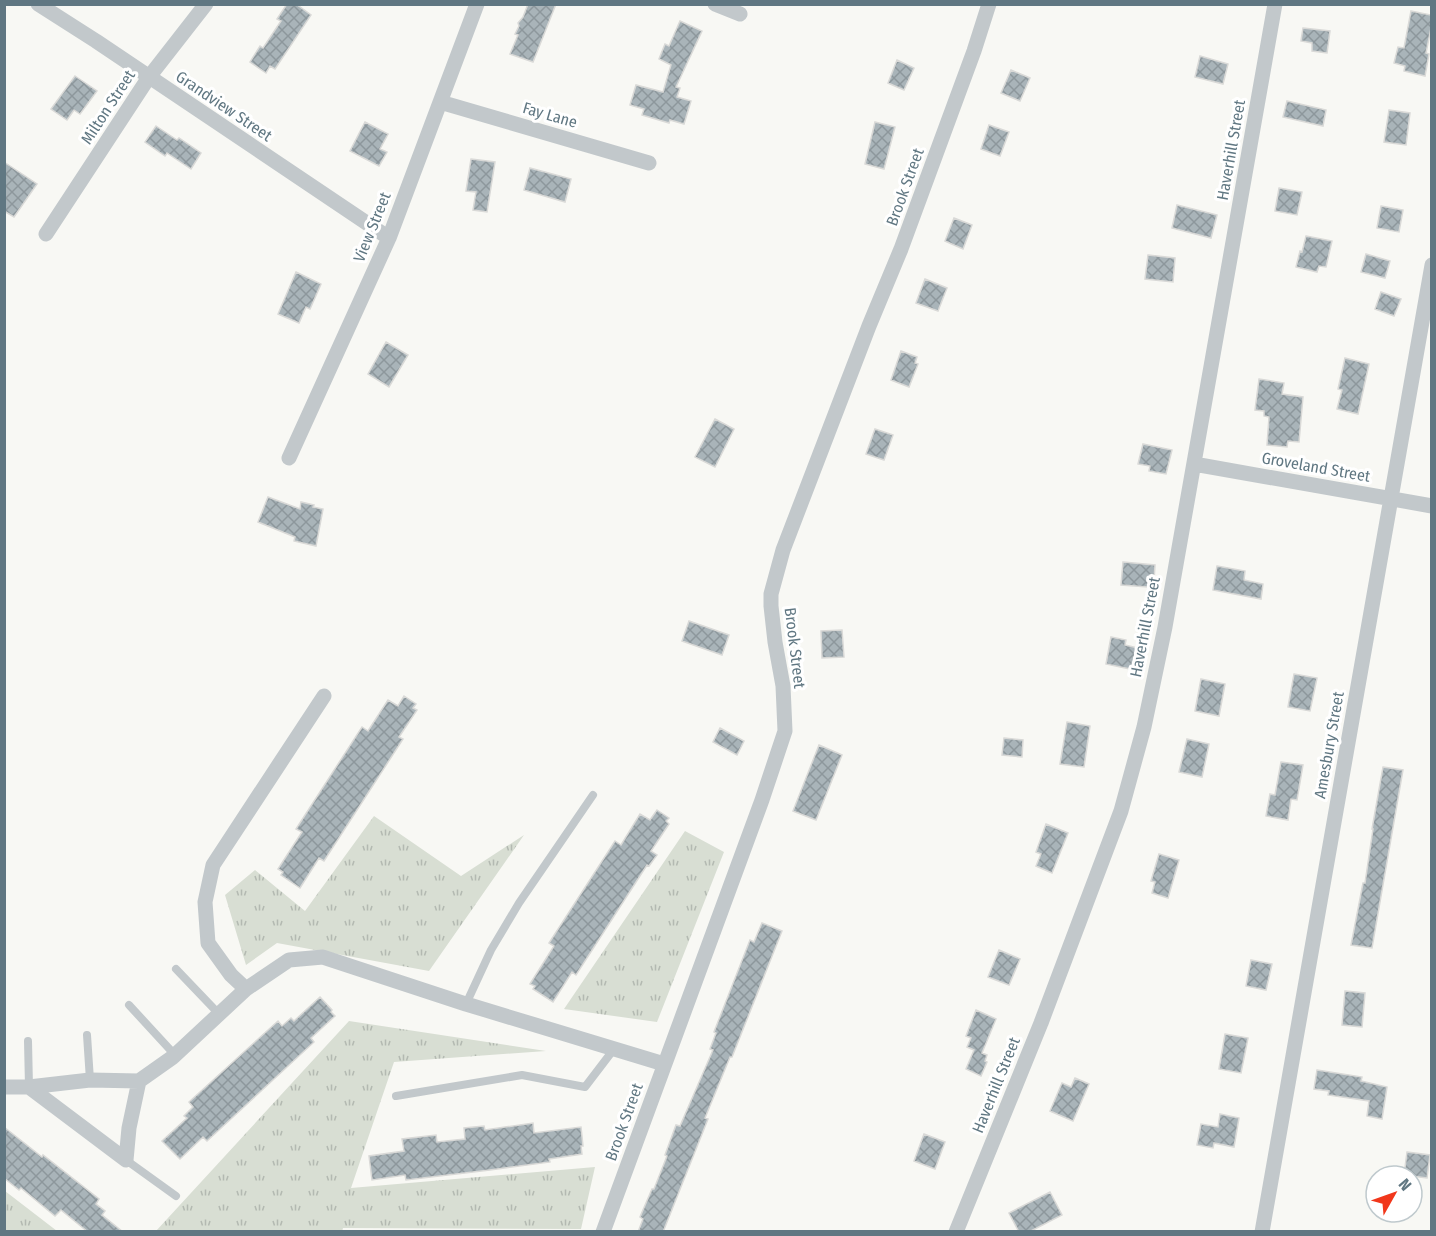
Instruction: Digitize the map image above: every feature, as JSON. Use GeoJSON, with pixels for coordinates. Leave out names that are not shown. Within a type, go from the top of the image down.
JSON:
{"type":"FeatureCollection","features":[{"type":"Feature","properties":{"kind":"street","name":"Grandview Street"},"geometry":{"type":"LineString","coordinates":[[38,4],[389,238]]}},
{"type":"Feature","properties":{"kind":"street","name":"Milton Street"},"geometry":{"type":"LineString","coordinates":[[46,234],[149,77],[206,4]]}},
{"type":"Feature","properties":{"kind":"street","name":"View Street"},"geometry":{"type":"LineString","coordinates":[[289,458],[389,238],[477,4]]}},
{"type":"Feature","properties":{"kind":"street"},"geometry":{"type":"LineString","coordinates":[[715,4],[740,14]]}},
{"type":"Feature","properties":{"kind":"street","name":"Brook Street"},"geometry":{"type":"LineString","coordinates":[[603,1232],[762,800],[785,730],[783,686],[771,606],[771,594],[783,550],[901,249],[989,4]]}},
{"type":"Feature","properties":{"kind":"street","name":"Haverhill Street"},"geometry":{"type":"LineString","coordinates":[[956,1232],[1041,1023],[1121,811],[1144,727],[1165,627],[1275,4]]}},
{"type":"Feature","properties":{"kind":"street","name":"Fay Lane"},"geometry":{"type":"LineString","coordinates":[[440,102],[649,163]]}},
{"type":"Feature","properties":{"kind":"street","name":"Amesbury Street"},"geometry":{"type":"LineString","coordinates":[[1262,1232],[1431,265]]}},
{"type":"Feature","properties":{"kind":"street","name":"Groveland Street"},"geometry":{"type":"LineString","coordinates":[[1194,464],[1431,506]]}},
{"type":"Feature","properties":{"kind":"street"},"geometry":{"type":"LineString","coordinates":[[246,988],[231,975],[208,943],[205,902],[213,865],[324,696]]}},
{"type":"Feature","properties":{"kind":"street"},"geometry":{"type":"LineString","coordinates":[[4,1087],[29,1087],[90,1080],[139,1081],[175,1055],[246,988],[289,960],[323,957],[466,1004],[664,1064]]}},
{"type":"Feature","properties":{"kind":"street"},"geometry":{"type":"LineString","coordinates":[[126,1160],[129,1128],[139,1081]]}},
{"type":"Feature","properties":{"kind":"street"},"geometry":{"type":"LineString","coordinates":[[29,1087],[126,1160]]}},
{"type":"Feature","properties":{"kind":"lane"},"geometry":{"type":"LineString","coordinates":[[466,1004],[491,950],[519,903],[593,795]]}},
{"type":"Feature","properties":{"kind":"lane"},"geometry":{"type":"LineString","coordinates":[[176,969],[219,1014]]}},
{"type":"Feature","properties":{"kind":"lane"},"geometry":{"type":"LineString","coordinates":[[129,1005],[175,1055]]}},
{"type":"Feature","properties":{"kind":"lane"},"geometry":{"type":"LineString","coordinates":[[87,1035],[90,1080]]}},
{"type":"Feature","properties":{"kind":"lane"},"geometry":{"type":"LineString","coordinates":[[28,1041],[29,1087]]}},
{"type":"Feature","properties":{"kind":"lane"},"geometry":{"type":"LineString","coordinates":[[396,1096],[522,1075],[585,1087],[614,1049]]}},
{"type":"Feature","properties":{"kind":"lane"},"geometry":{"type":"LineString","coordinates":[[126,1160],[176,1196]]}},
{"type":"Feature","properties":{"kind":"green space"},"geometry":{"type":"Polygon","coordinates":[[[374,816],[461,876],[524,835],[429,971],[277,943],[246,965],[225,895],[255,870],[305,911],[374,816]]]}},
{"type":"Feature","properties":{"kind":"green space"},"geometry":{"type":"Polygon","coordinates":[[[685,831],[724,852],[657,1022],[564,1009],[685,831]]]}},
{"type":"Feature","properties":{"kind":"green space"},"geometry":{"type":"Polygon","coordinates":[[[349,1021],[546,1051],[394,1062],[351,1188],[595,1167],[581,1229],[343,1228],[342,1232],[156,1231],[349,1021]]]}},
{"type":"Feature","properties":{"kind":"green space"},"geometry":{"type":"Polygon","coordinates":[[[5,1191],[57,1231],[5,1231],[5,1191]]]}},
{"type":"Feature","properties":{"kind":"building"},"geometry":{"type":"Polygon","coordinates":[[[287,4],[296,4],[311,15],[275,69],[270,66],[266,73],[250,62],[260,46],[263,48],[281,21],[277,19],[287,4]]]}},
{"type":"Feature","properties":{"kind":"building"},"geometry":{"type":"Polygon","coordinates":[[[528,4],[556,4],[533,62],[510,54],[518,35],[515,34],[518,23],[528,4]]]}},
{"type":"Feature","properties":{"kind":"building"},"geometry":{"type":"Polygon","coordinates":[[[1411,11],[1431,15],[1426,53],[1429,54],[1425,76],[1404,71],[1405,66],[1394,63],[1398,47],[1404,48],[1411,11]]]}},
{"type":"Feature","properties":{"kind":"building"},"geometry":{"type":"Polygon","coordinates":[[[680,21],[702,31],[676,87],[680,88],[677,97],[691,101],[684,124],[670,120],[669,123],[642,115],[644,109],[630,105],[636,85],[663,92],[671,65],[659,59],[665,44],[669,46],[680,21]]]}},
{"type":"Feature","properties":{"kind":"building"},"geometry":{"type":"Polygon","coordinates":[[[1303,28],[1330,31],[1327,53],[1312,51],[1312,43],[1301,41],[1303,28]]]}},
{"type":"Feature","properties":{"kind":"building"},"geometry":{"type":"Polygon","coordinates":[[[1200,56],[1228,64],[1223,84],[1195,77],[1200,56]]]}},
{"type":"Feature","properties":{"kind":"building"},"geometry":{"type":"Polygon","coordinates":[[[897,60],[914,68],[904,90],[888,83],[897,60]]]}},
{"type":"Feature","properties":{"kind":"building"},"geometry":{"type":"Polygon","coordinates":[[[1011,70],[1030,78],[1020,101],[1001,93],[1011,70]]]}},
{"type":"Feature","properties":{"kind":"building"},"geometry":{"type":"Polygon","coordinates":[[[75,76],[97,91],[80,114],[74,110],[67,120],[51,109],[75,76]]]}},
{"type":"Feature","properties":{"kind":"building"},"geometry":{"type":"Polygon","coordinates":[[[1287,101],[1326,110],[1323,126],[1283,117],[1287,101]]]}},
{"type":"Feature","properties":{"kind":"building"},"geometry":{"type":"Polygon","coordinates":[[[1389,110],[1410,113],[1406,145],[1384,142],[1389,110]]]}},
{"type":"Feature","properties":{"kind":"building"},"geometry":{"type":"Polygon","coordinates":[[[365,122],[388,134],[380,149],[387,152],[379,166],[350,151],[365,122]]]}},
{"type":"Feature","properties":{"kind":"building"},"geometry":{"type":"Polygon","coordinates":[[[875,122],[895,127],[884,169],[865,164],[875,122]]]}},
{"type":"Feature","properties":{"kind":"building"},"geometry":{"type":"Polygon","coordinates":[[[989,125],[1009,132],[1000,156],[981,149],[989,125]]]}},
{"type":"Feature","properties":{"kind":"building"},"geometry":{"type":"Polygon","coordinates":[[[156,126],[201,153],[191,169],[167,153],[165,156],[145,142],[156,126]]]}},
{"type":"Feature","properties":{"kind":"building"},"geometry":{"type":"Polygon","coordinates":[[[471,159],[495,162],[487,212],[473,210],[476,192],[466,191],[471,159]]]}},
{"type":"Feature","properties":{"kind":"building"},"geometry":{"type":"Polygon","coordinates":[[[4,162],[37,184],[14,217],[4,211],[4,162]]]}},
{"type":"Feature","properties":{"kind":"building"},"geometry":{"type":"Polygon","coordinates":[[[530,168],[571,179],[565,202],[524,190],[530,168]]]}},
{"type":"Feature","properties":{"kind":"building"},"geometry":{"type":"Polygon","coordinates":[[[1279,188],[1302,192],[1297,215],[1275,211],[1279,188]]]}},
{"type":"Feature","properties":{"kind":"building"},"geometry":{"type":"Polygon","coordinates":[[[1177,205],[1217,215],[1211,238],[1172,228],[1177,205]]]}},
{"type":"Feature","properties":{"kind":"building"},"geometry":{"type":"Polygon","coordinates":[[[1381,206],[1403,210],[1399,232],[1377,228],[1381,206]]]}},
{"type":"Feature","properties":{"kind":"building"},"geometry":{"type":"Polygon","coordinates":[[[954,218],[972,225],[963,249],[945,241],[954,218]]]}},
{"type":"Feature","properties":{"kind":"building"},"geometry":{"type":"Polygon","coordinates":[[[1306,236],[1332,241],[1326,267],[1319,266],[1317,272],[1296,267],[1306,236]]]}},
{"type":"Feature","properties":{"kind":"building"},"geometry":{"type":"Polygon","coordinates":[[[1366,254],[1390,261],[1385,278],[1361,272],[1366,254]]]}},
{"type":"Feature","properties":{"kind":"building"},"geometry":{"type":"Polygon","coordinates":[[[1148,255],[1175,258],[1173,282],[1145,279],[1148,255]]]}},
{"type":"Feature","properties":{"kind":"building"},"geometry":{"type":"Polygon","coordinates":[[[296,272],[321,284],[310,309],[306,307],[299,323],[278,314],[296,272]]]}},
{"type":"Feature","properties":{"kind":"building"},"geometry":{"type":"Polygon","coordinates":[[[925,279],[947,288],[938,311],[916,303],[925,279]]]}},
{"type":"Feature","properties":{"kind":"building"},"geometry":{"type":"Polygon","coordinates":[[[1381,292],[1401,299],[1394,316],[1375,309],[1381,292]]]}},
{"type":"Feature","properties":{"kind":"building"},"geometry":{"type":"Polygon","coordinates":[[[386,342],[408,355],[389,387],[368,374],[386,342]]]}},
{"type":"Feature","properties":{"kind":"building"},"geometry":{"type":"Polygon","coordinates":[[[901,351],[917,357],[915,363],[918,364],[909,387],[891,380],[901,351]]]}},
{"type":"Feature","properties":{"kind":"building"},"geometry":{"type":"Polygon","coordinates":[[[1345,358],[1369,364],[1358,414],[1337,409],[1342,390],[1338,389],[1345,358]]]}},
{"type":"Feature","properties":{"kind":"building"},"geometry":{"type":"Polygon","coordinates":[[[1259,379],[1284,383],[1282,394],[1303,397],[1299,442],[1288,441],[1287,447],[1267,445],[1269,417],[1264,416],[1264,411],[1255,410],[1259,379]]]}},
{"type":"Feature","properties":{"kind":"building"},"geometry":{"type":"Polygon","coordinates":[[[715,419],[734,429],[715,467],[695,457],[715,419]]]}},
{"type":"Feature","properties":{"kind":"building"},"geometry":{"type":"Polygon","coordinates":[[[875,429],[893,435],[884,460],[866,454],[875,429]]]}},
{"type":"Feature","properties":{"kind":"building"},"geometry":{"type":"Polygon","coordinates":[[[1143,444],[1172,450],[1166,474],[1149,471],[1150,466],[1138,464],[1143,444]]]}},
{"type":"Feature","properties":{"kind":"building"},"geometry":{"type":"Polygon","coordinates":[[[268,497],[300,509],[301,502],[323,509],[316,546],[294,541],[295,537],[258,522],[268,497]]]}},
{"type":"Feature","properties":{"kind":"building"},"geometry":{"type":"Polygon","coordinates":[[[1123,562],[1155,565],[1154,581],[1148,580],[1148,587],[1121,585],[1123,562]]]}},
{"type":"Feature","properties":{"kind":"building"},"geometry":{"type":"Polygon","coordinates":[[[1217,566],[1245,571],[1244,580],[1263,584],[1261,599],[1213,590],[1217,566]]]}},
{"type":"Feature","properties":{"kind":"building"},"geometry":{"type":"Polygon","coordinates":[[[689,621],[729,635],[722,655],[682,641],[689,621]]]}},
{"type":"Feature","properties":{"kind":"building"},"geometry":{"type":"Polygon","coordinates":[[[842,630],[844,657],[822,658],[821,631],[842,630]]]}},
{"type":"Feature","properties":{"kind":"building"},"geometry":{"type":"Polygon","coordinates":[[[1111,637],[1126,640],[1125,645],[1138,648],[1135,670],[1106,664],[1111,637]]]}},
{"type":"Feature","properties":{"kind":"building"},"geometry":{"type":"Polygon","coordinates":[[[1294,674],[1317,678],[1310,711],[1288,707],[1294,674]]]}},
{"type":"Feature","properties":{"kind":"building"},"geometry":{"type":"Polygon","coordinates":[[[1201,679],[1225,684],[1219,716],[1195,711],[1201,679]]]}},
{"type":"Feature","properties":{"kind":"building"},"geometry":{"type":"Polygon","coordinates":[[[404,696],[416,704],[413,708],[417,710],[399,737],[403,739],[324,861],[319,858],[300,888],[281,875],[283,872],[278,869],[302,832],[296,829],[362,727],[368,731],[388,700],[398,706],[404,696]]]}},
{"type":"Feature","properties":{"kind":"building"},"geometry":{"type":"Polygon","coordinates":[[[1067,722],[1090,726],[1084,767],[1060,764],[1067,722]]]}},
{"type":"Feature","properties":{"kind":"building"},"geometry":{"type":"Polygon","coordinates":[[[720,728],[744,741],[737,755],[713,742],[720,728]]]}},
{"type":"Feature","properties":{"kind":"building"},"geometry":{"type":"Polygon","coordinates":[[[1004,738],[1023,740],[1022,757],[1002,755],[1004,738]]]}},
{"type":"Feature","properties":{"kind":"building"},"geometry":{"type":"Polygon","coordinates":[[[1187,739],[1209,744],[1202,777],[1179,772],[1187,739]]]}},
{"type":"Feature","properties":{"kind":"building"},"geometry":{"type":"Polygon","coordinates":[[[819,745],[842,755],[816,820],[793,811],[819,745]]]}},
{"type":"Feature","properties":{"kind":"building"},"geometry":{"type":"Polygon","coordinates":[[[1281,762],[1303,765],[1297,800],[1291,799],[1288,820],[1266,816],[1270,794],[1275,795],[1281,762]]]}},
{"type":"Feature","properties":{"kind":"building"},"geometry":{"type":"Polygon","coordinates":[[[1383,767],[1403,770],[1372,948],[1351,945],[1363,883],[1365,883],[1383,767]]]}},
{"type":"Feature","properties":{"kind":"building"},"geometry":{"type":"Polygon","coordinates":[[[657,810],[669,818],[666,821],[669,824],[651,851],[657,855],[649,866],[647,865],[576,975],[572,972],[553,1002],[533,989],[535,986],[530,984],[554,946],[549,943],[615,841],[621,845],[640,814],[650,820],[657,810]]]}},
{"type":"Feature","properties":{"kind":"building"},"geometry":{"type":"Polygon","coordinates":[[[1046,824],[1068,833],[1052,873],[1036,866],[1041,854],[1036,852],[1046,824]]]}},
{"type":"Feature","properties":{"kind":"building"},"geometry":{"type":"Polygon","coordinates":[[[1159,854],[1179,860],[1168,898],[1152,893],[1155,882],[1151,881],[1159,854]]]}},
{"type":"Feature","properties":{"kind":"building"},"geometry":{"type":"Polygon","coordinates":[[[762,923],[782,931],[705,1118],[708,1119],[663,1232],[638,1232],[643,1219],[640,1217],[667,1156],[665,1155],[676,1125],[680,1126],[713,1050],[710,1049],[716,1033],[714,1032],[750,940],[754,942],[762,923]]]}},
{"type":"Feature","properties":{"kind":"building"},"geometry":{"type":"Polygon","coordinates":[[[999,950],[1020,959],[1009,985],[988,977],[999,950]]]}},
{"type":"Feature","properties":{"kind":"building"},"geometry":{"type":"Polygon","coordinates":[[[1251,960],[1272,964],[1266,990],[1246,986],[1251,960]]]}},
{"type":"Feature","properties":{"kind":"building"},"geometry":{"type":"Polygon","coordinates":[[[1345,991],[1365,993],[1362,1027],[1342,1025],[1345,991]]]}},
{"type":"Feature","properties":{"kind":"building"},"geometry":{"type":"Polygon","coordinates":[[[320,997],[335,1016],[311,1038],[314,1042],[207,1141],[203,1137],[180,1159],[162,1141],[187,1118],[184,1116],[193,1107],[189,1102],[278,1021],[282,1026],[291,1018],[294,1021],[320,997]]]}},
{"type":"Feature","properties":{"kind":"building"},"geometry":{"type":"Polygon","coordinates":[[[976,1010],[996,1019],[982,1053],[987,1055],[985,1061],[987,1062],[981,1076],[966,1069],[974,1050],[967,1047],[971,1038],[966,1036],[976,1010]]]}},
{"type":"Feature","properties":{"kind":"building"},"geometry":{"type":"Polygon","coordinates":[[[1225,1034],[1248,1038],[1241,1073],[1219,1069],[1225,1034]]]}},
{"type":"Feature","properties":{"kind":"building"},"geometry":{"type":"Polygon","coordinates":[[[1317,1070],[1362,1077],[1361,1081],[1387,1087],[1382,1119],[1367,1116],[1369,1101],[1328,1095],[1329,1091],[1314,1089],[1317,1070]]]}},
{"type":"Feature","properties":{"kind":"building"},"geometry":{"type":"Polygon","coordinates":[[[1075,1078],[1089,1084],[1073,1121],[1050,1111],[1062,1083],[1071,1087],[1075,1078]]]}},
{"type":"Feature","properties":{"kind":"building"},"geometry":{"type":"Polygon","coordinates":[[[1220,1114],[1239,1118],[1234,1147],[1214,1143],[1213,1148],[1197,1145],[1201,1124],[1218,1127],[1220,1114]]]}},
{"type":"Feature","properties":{"kind":"building"},"geometry":{"type":"Polygon","coordinates":[[[533,1123],[534,1133],[581,1127],[582,1154],[549,1159],[550,1162],[490,1170],[406,1180],[405,1175],[372,1180],[369,1156],[404,1151],[402,1139],[436,1135],[437,1142],[465,1139],[464,1128],[484,1126],[485,1130],[533,1123]]]}},
{"type":"Feature","properties":{"kind":"building"},"geometry":{"type":"Polygon","coordinates":[[[4,1127],[99,1199],[96,1204],[105,1211],[102,1215],[123,1232],[88,1232],[61,1210],[55,1216],[21,1188],[19,1190],[4,1178],[4,1127]]]}},
{"type":"Feature","properties":{"kind":"building"},"geometry":{"type":"Polygon","coordinates":[[[924,1134],[945,1142],[935,1169],[914,1161],[924,1134]]]}},
{"type":"Feature","properties":{"kind":"building"},"geometry":{"type":"Polygon","coordinates":[[[1407,1152],[1430,1155],[1427,1178],[1424,1178],[1424,1164],[1405,1164],[1407,1152]]]}},
{"type":"Feature","properties":{"kind":"building"},"geometry":{"type":"Polygon","coordinates":[[[1050,1192],[1062,1215],[1029,1232],[1019,1232],[1009,1213],[1050,1192]]]}}]}
